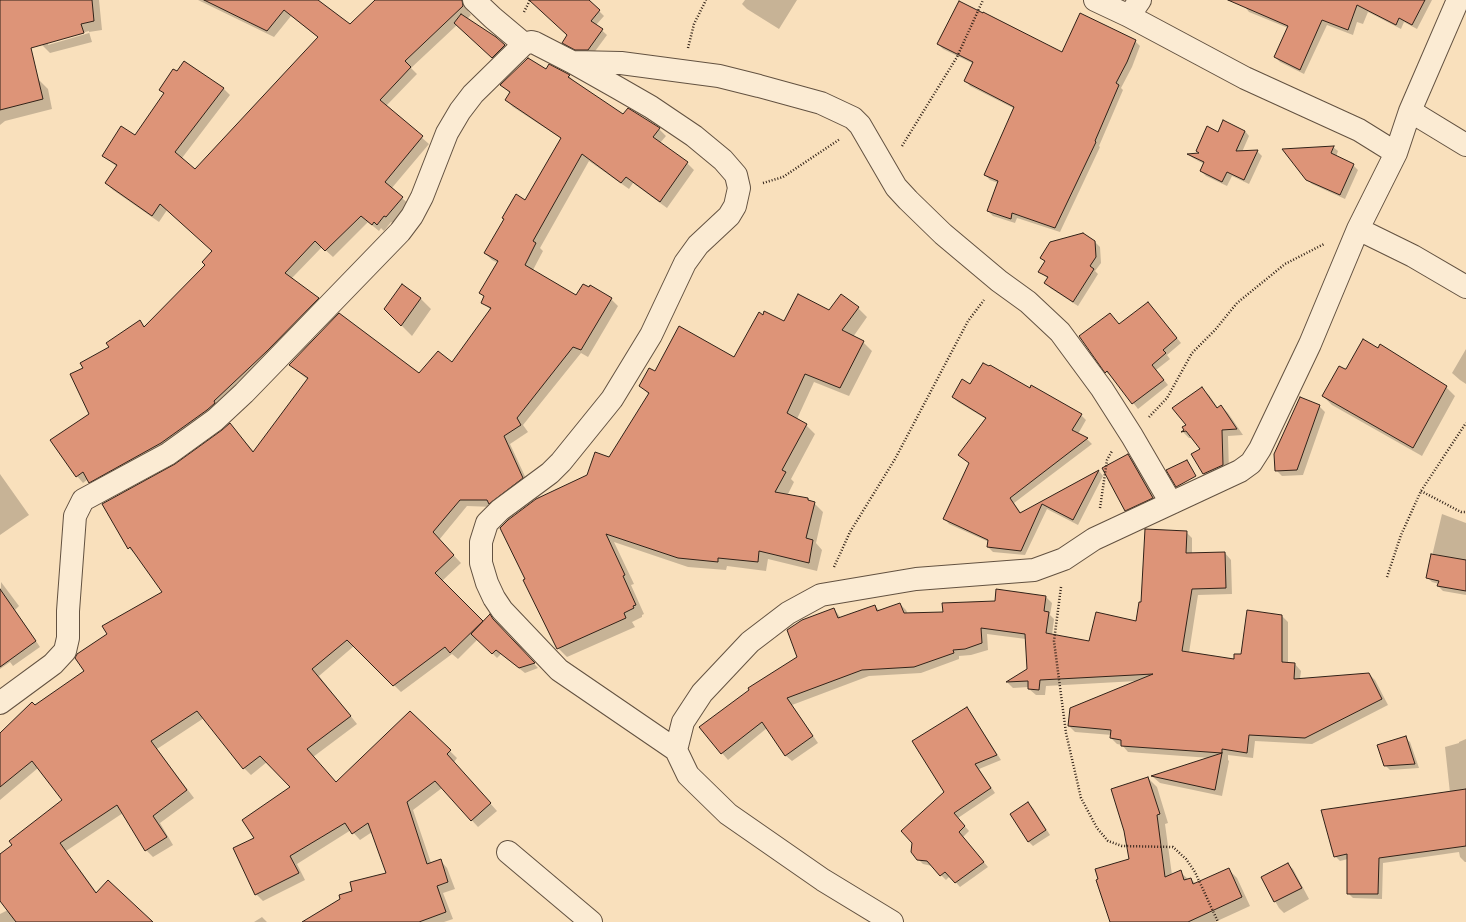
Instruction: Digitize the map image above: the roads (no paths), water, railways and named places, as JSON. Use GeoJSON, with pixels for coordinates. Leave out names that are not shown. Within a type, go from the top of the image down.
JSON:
{"type":"FeatureCollection","features":[{"type":"Feature","properties":{"kind":"street"},"geometry":{"type":"LineString","coordinates":[[474,0],[524,44]]}},
{"type":"Feature","properties":{"kind":"street"},"geometry":{"type":"LineString","coordinates":[[1095,0],[1134,8],[1245,78],[1359,130],[1396,153]]}},
{"type":"Feature","properties":{"kind":"street"},"geometry":{"type":"LineString","coordinates":[[676,750],[683,722],[702,693],[750,642],[788,613],[821,595],[916,579],[1034,570],[1064,559],[1094,539],[1240,471],[1251,463],[1260,449],[1310,344],[1358,230],[1396,153],[1410,111],[1458,0]]}},
{"type":"Feature","properties":{"kind":"street"},"geometry":{"type":"LineString","coordinates":[[0,703],[53,664],[65,651],[68,638],[68,611],[75,516],[83,500],[168,454],[215,420],[244,393],[400,232],[412,216],[422,197],[447,133],[460,111],[473,94],[524,44],[531,42],[572,62],[651,108],[694,136],[723,160],[736,175],[739,188],[735,206],[729,216],[698,245],[686,263],[651,334],[612,399],[561,462],[550,473],[500,510],[487,523],[481,542],[482,563],[487,583],[502,610],[559,670],[676,750],[688,775],[728,814],[823,880],[892,922]]}},
{"type":"Feature","properties":{"kind":"street"},"geometry":{"type":"LineString","coordinates":[[572,62],[621,63],[718,76],[820,103],[854,118],[860,125],[896,187],[908,200],[943,234],[998,281],[1028,302],[1060,332],[1102,389],[1171,502]]}},
{"type":"Feature","properties":{"kind":"street"},"geometry":{"type":"LineString","coordinates":[[1410,111],[1466,145]]}},
{"type":"Feature","properties":{"kind":"street"},"geometry":{"type":"LineString","coordinates":[[1358,230],[1413,256],[1466,287]]}},
{"type":"Feature","properties":{"kind":"street"},"geometry":{"type":"LineString","coordinates":[[508,852],[591,922]]}}]}
